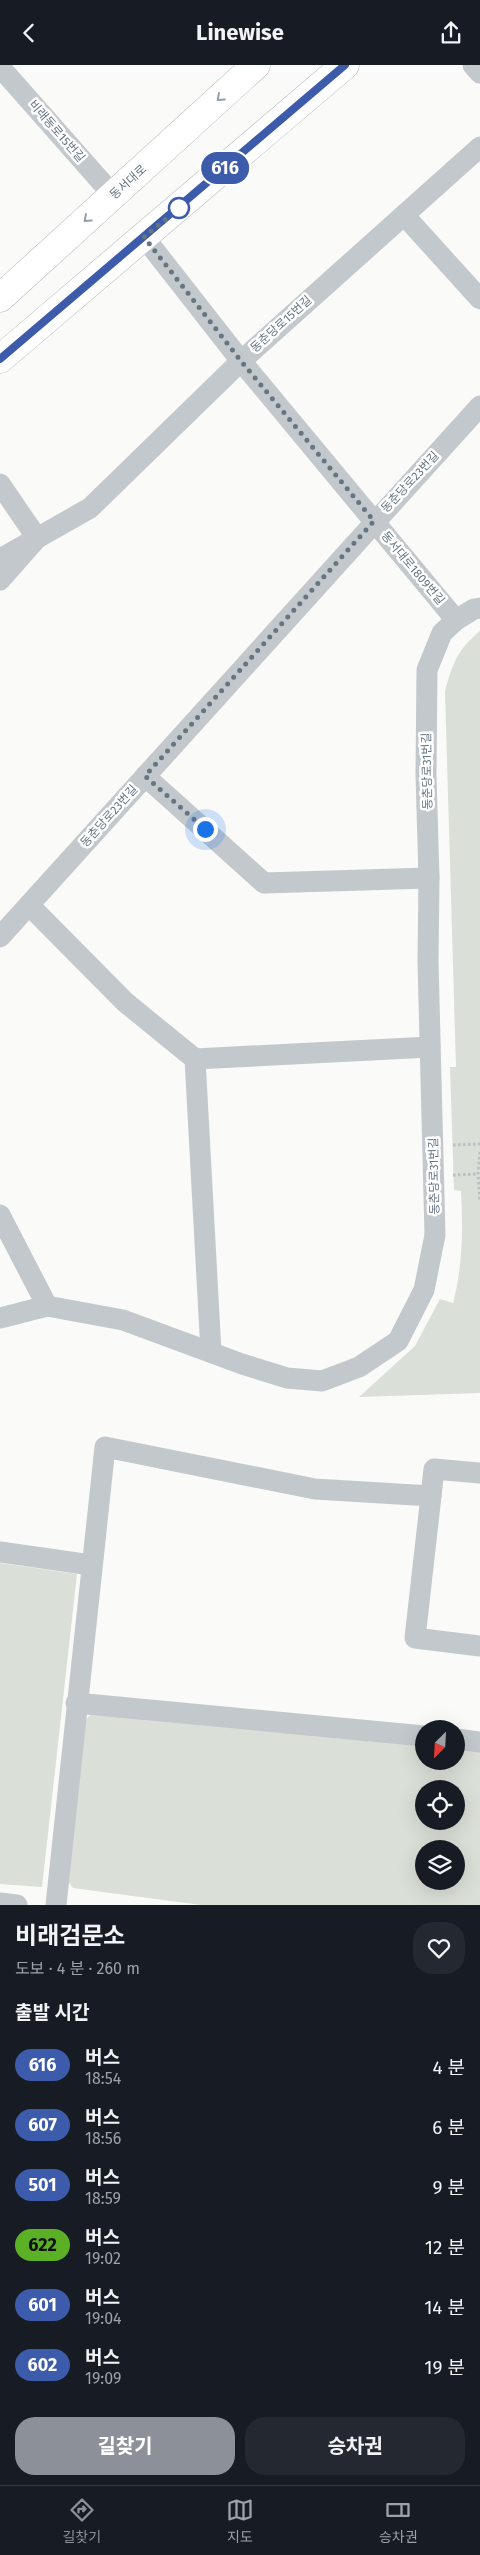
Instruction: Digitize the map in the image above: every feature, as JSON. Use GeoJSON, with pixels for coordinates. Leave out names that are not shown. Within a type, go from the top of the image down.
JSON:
{"type":"FeatureCollection","features":[{"type":"Feature","properties":{"kind":"main road","name":"동서대로"},"geometry":{"type":"LineString","coordinates":[[0,298],[256,65]]}},
{"type":"Feature","properties":{"kind":"main road"},"geometry":{"type":"LineString","coordinates":[[0,359],[345,65]]}},
{"type":"Feature","properties":{"kind":"street"},"geometry":{"type":"LineString","coordinates":[[473,65],[480,73]]}},
{"type":"Feature","properties":{"kind":"street","name":"비래동로15번길"},"geometry":{"type":"LineString","coordinates":[[0,67],[113,195]]}},
{"type":"Feature","properties":{"kind":"street","name":"동춘당로15번길"},"geometry":{"type":"LineString","coordinates":[[0,559],[90,508],[241,361],[480,147]]}},
{"type":"Feature","properties":{"kind":"street"},"geometry":{"type":"LineString","coordinates":[[404,215],[480,299]]}},
{"type":"Feature","properties":{"kind":"street","name":"동서대로1809번길"},"geometry":{"type":"LineString","coordinates":[[144,237],[241,361],[456,620]]}},
{"type":"Feature","properties":{"kind":"street","name":"동춘당로23번길"},"geometry":{"type":"LineString","coordinates":[[0,937],[374,521],[480,406]]}},
{"type":"Feature","properties":{"kind":"street"},"geometry":{"type":"LineString","coordinates":[[0,484],[37,538]]}},
{"type":"Feature","properties":{"kind":"street","name":"동춘당로15번길"},"geometry":{"type":"LineString","coordinates":[[0,580],[37,538]]}},
{"type":"Feature","properties":{"kind":"street","name":"동춘당로31번길"},"geometry":{"type":"LineString","coordinates":[[0,1318],[47,1306],[123,1320],[287,1377],[322,1381],[359,1367],[398,1341],[424,1290],[435,1235],[428,961],[430,878],[426,775],[427,670],[442,633],[456,620],[474,609],[480,608]]}},
{"type":"Feature","properties":{"kind":"street"},"geometry":{"type":"LineString","coordinates":[[145,776],[264,883],[430,878]]}},
{"type":"Feature","properties":{"kind":"street"},"geometry":{"type":"LineString","coordinates":[[29,905],[125,1002],[195,1059],[430,1047]]}},
{"type":"Feature","properties":{"kind":"street"},"geometry":{"type":"LineString","coordinates":[[195,1059],[211,1352]]}},
{"type":"Feature","properties":{"kind":"street"},"geometry":{"type":"LineString","coordinates":[[0,1215],[47,1306]]}},
{"type":"Feature","properties":{"kind":"street"},"geometry":{"type":"LineString","coordinates":[[56,1905],[76,1703],[105,1447],[315,1489],[431,1496]]}},
{"type":"Feature","properties":{"kind":"street"},"geometry":{"type":"LineString","coordinates":[[480,1473],[434,1469],[415,1638],[480,1646]]}},
{"type":"Feature","properties":{"kind":"street"},"geometry":{"type":"LineString","coordinates":[[0,1552],[91,1565]]}},
{"type":"Feature","properties":{"kind":"street"},"geometry":{"type":"LineString","coordinates":[[76,1703],[415,1735]]}},
{"type":"Feature","properties":{"kind":"street"},"geometry":{"type":"LineString","coordinates":[[465,1740],[480,1742]]}},
{"type":"Feature","properties":{"kind":"street"},"geometry":{"type":"LineString","coordinates":[[0,1903],[17,1905]]}},
{"type":"Feature","properties":{"kind":"path"},"geometry":{"type":"LineString","coordinates":[[450,1145],[480,1145]]}},
{"type":"Feature","properties":{"kind":"path"},"geometry":{"type":"LineString","coordinates":[[480,1153],[478,1174],[480,1202]]}},
{"type":"Feature","properties":{"kind":"path"},"geometry":{"type":"LineString","coordinates":[[449,1176],[478,1174]]}},
{"type":"Feature","properties":{"kind":"shaded area"},"geometry":{"type":"Polygon","coordinates":[[[480,631],[480,1393],[359,1397],[415,1346],[440,1299],[453,1303],[459,1275],[462,1219],[461,1191],[454,1190],[450,1067],[456,1067],[445,692],[450,673],[461,651],[480,631]]]}},
{"type":"Feature","properties":{"kind":"shaded area"},"geometry":{"type":"Polygon","coordinates":[[[0,1563],[77,1574],[42,1887],[0,1884],[0,1563]]]}},
{"type":"Feature","properties":{"kind":"shaded area"},"geometry":{"type":"Polygon","coordinates":[[[96,1710],[415,1745],[415,1770],[465,1770],[465,1750],[480,1752],[480,1905],[201,1905],[73,1888],[67,1880],[84,1721],[96,1710]]]}},
{"type":"Feature","properties":{"kind":"bus line","name":"616"},"geometry":{"type":"LineString","coordinates":[[0,359],[345,65]]}},
{"type":"Feature","properties":{"kind":"route"},"geometry":{"type":"LineString","coordinates":[[179,208],[144,237],[241,361],[374,521],[145,776],[205,829]]}}]}
